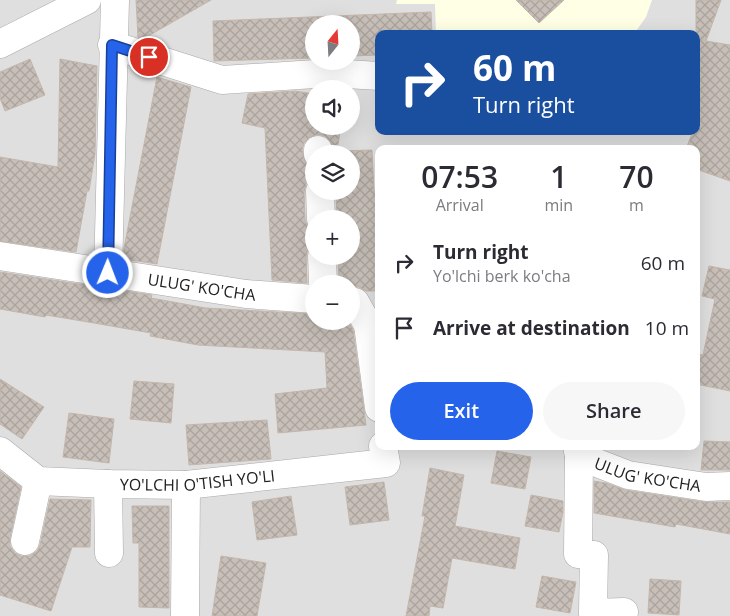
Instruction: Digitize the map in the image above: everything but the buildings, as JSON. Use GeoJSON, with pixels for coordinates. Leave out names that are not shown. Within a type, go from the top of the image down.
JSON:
{"type":"FeatureCollection","features":[{"type":"Feature","properties":{"kind":"street"},"geometry":{"type":"LineString","coordinates":[[0,44],[87,0]]}},
{"type":"Feature","properties":{"kind":"street"},"geometry":{"type":"LineString","coordinates":[[108,273],[112,45],[115,0]]}},
{"type":"Feature","properties":{"kind":"street"},"geometry":{"type":"LineString","coordinates":[[112,45],[222,80],[330,73],[375,76]]}},
{"type":"Feature","properties":{"kind":"street","name":"ULUG' KO'CHA"},"geometry":{"type":"LineString","coordinates":[[0,256],[246,294],[305,298]]}},
{"type":"Feature","properties":{"kind":"street"},"geometry":{"type":"LineString","coordinates":[[360,309],[374,330],[375,346]]}},
{"type":"Feature","properties":{"kind":"street","name":"YO'LCHI O'TISH YO'LI"},"geometry":{"type":"LineString","coordinates":[[38,481],[186,485],[386,463],[384,450]]}},
{"type":"Feature","properties":{"kind":"street"},"geometry":{"type":"LineString","coordinates":[[0,451],[38,481],[25,541]]}},
{"type":"Feature","properties":{"kind":"street"},"geometry":{"type":"LineString","coordinates":[[578,451],[578,554],[594,556],[593,613],[624,612]]}},
{"type":"Feature","properties":{"kind":"street","name":"ULUG' KO'CHA"},"geometry":{"type":"LineString","coordinates":[[578,451],[628,475],[706,488],[730,486]]}},
{"type":"Feature","properties":{"kind":"street"},"geometry":{"type":"LineString","coordinates":[[108,484],[109,553]]}},
{"type":"Feature","properties":{"kind":"street"},"geometry":{"type":"LineString","coordinates":[[185,616],[186,485]]}},
{"type":"Feature","properties":{"kind":"shaded area"},"geometry":{"type":"Polygon","coordinates":[[[0,0],[730,0],[730,616],[0,616],[0,0]]]}},
{"type":"Feature","properties":{"kind":"shaded area"},"geometry":{"type":"Polygon","coordinates":[[[397,0],[652,0],[646,17],[637,30],[436,30],[435,4],[396,4],[397,0]]]}},
{"type":"Feature","properties":{"kind":"route"},"geometry":{"type":"LineString","coordinates":[[108,273],[112,45],[149,57]]}}]}
